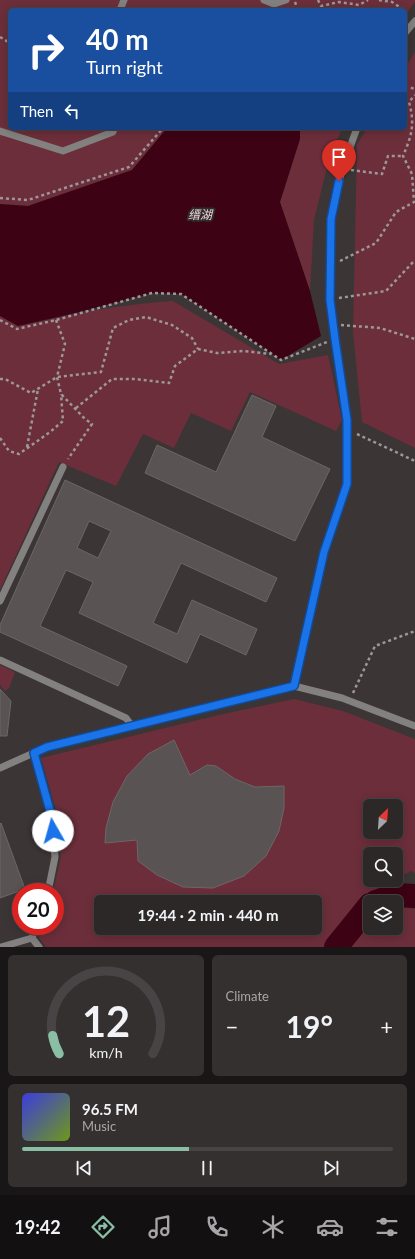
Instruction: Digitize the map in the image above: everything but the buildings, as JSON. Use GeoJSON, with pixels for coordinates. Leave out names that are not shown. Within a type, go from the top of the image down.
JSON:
{"type":"FeatureCollection","features":[{"type":"Feature","properties":{"kind":"lane"},"geometry":{"type":"LineString","coordinates":[[264,0],[274,4],[286,0]]}},
{"type":"Feature","properties":{"kind":"lane"},"geometry":{"type":"LineString","coordinates":[[407,31],[415,21]]}},
{"type":"Feature","properties":{"kind":"lane"},"geometry":{"type":"LineString","coordinates":[[0,131],[63,151],[113,132],[114,130]]}},
{"type":"Feature","properties":{"kind":"lane"},"geometry":{"type":"LineString","coordinates":[[294,686],[324,552],[347,484],[347,420],[330,300],[331,219],[342,169],[356,130]]}},
{"type":"Feature","properties":{"kind":"lane"},"geometry":{"type":"LineString","coordinates":[[0,601],[63,467]]}},
{"type":"Feature","properties":{"kind":"lane"},"geometry":{"type":"LineString","coordinates":[[0,660],[126,718],[132,726]]}},
{"type":"Feature","properties":{"kind":"lane"},"geometry":{"type":"LineString","coordinates":[[0,768],[47,747],[294,686],[350,700],[415,726]]}},
{"type":"Feature","properties":{"kind":"lane"},"geometry":{"type":"LineString","coordinates":[[34,753],[52,818],[55,857],[50,883]]}},
{"type":"Feature","properties":{"kind":"lane"},"geometry":{"type":"LineString","coordinates":[[1,947],[32,938]]}},
{"type":"Feature","properties":{"kind":"lane"},"geometry":{"type":"LineString","coordinates":[[32,938],[39,947]]}},
{"type":"Feature","properties":{"kind":"path"},"geometry":{"type":"LineString","coordinates":[[318,0],[321,6]]}},
{"type":"Feature","properties":{"kind":"path"},"geometry":{"type":"LineString","coordinates":[[318,8],[321,6],[339,2],[359,5],[368,0]]}},
{"type":"Feature","properties":{"kind":"path"},"geometry":{"type":"LineString","coordinates":[[379,0],[392,2],[401,8]]}},
{"type":"Feature","properties":{"kind":"path"},"geometry":{"type":"LineString","coordinates":[[403,156],[411,138],[413,115],[409,102],[415,95]]}},
{"type":"Feature","properties":{"kind":"path"},"geometry":{"type":"LineString","coordinates":[[0,198],[28,200],[129,167],[161,130]]}},
{"type":"Feature","properties":{"kind":"path"},"geometry":{"type":"LineString","coordinates":[[342,169],[382,174],[388,156],[403,156]]}},
{"type":"Feature","properties":{"kind":"path"},"geometry":{"type":"LineString","coordinates":[[331,265],[376,243],[396,212],[414,202],[412,174],[403,156]]}},
{"type":"Feature","properties":{"kind":"path"},"geometry":{"type":"LineString","coordinates":[[330,300],[386,291],[415,260]]}},
{"type":"Feature","properties":{"kind":"path"},"geometry":{"type":"LineString","coordinates":[[0,320],[17,329],[56,320],[152,293],[181,294],[281,360],[335,339]]}},
{"type":"Feature","properties":{"kind":"path"},"geometry":{"type":"LineString","coordinates":[[0,379],[5,379],[31,393],[57,377],[101,372],[113,328],[129,320],[146,317],[172,325],[192,338],[198,349]]}},
{"type":"Feature","properties":{"kind":"path"},"geometry":{"type":"LineString","coordinates":[[0,438],[9,451],[19,454],[63,421],[61,394],[57,377],[65,344],[56,320]]}},
{"type":"Feature","properties":{"kind":"path"},"geometry":{"type":"LineString","coordinates":[[333,325],[380,328],[415,339]]}},
{"type":"Feature","properties":{"kind":"path"},"geometry":{"type":"LineString","coordinates":[[76,408],[112,379],[134,378],[168,383],[175,366],[198,349],[218,353],[244,351],[271,354]]}},
{"type":"Feature","properties":{"kind":"path"},"geometry":{"type":"LineString","coordinates":[[27,448],[38,389]]}},
{"type":"Feature","properties":{"kind":"path"},"geometry":{"type":"LineString","coordinates":[[61,394],[85,419],[92,424],[63,467]]}},
{"type":"Feature","properties":{"kind":"path"},"geometry":{"type":"LineString","coordinates":[[347,430],[415,461]]}},
{"type":"Feature","properties":{"kind":"path"},"geometry":{"type":"LineString","coordinates":[[350,700],[375,646],[415,631]]}},
{"type":"Feature","properties":{"kind":"shaded area"},"geometry":{"type":"Polygon","coordinates":[[[0,0],[415,0],[407,12],[407,8],[8,8],[8,130],[165,130],[132,170],[28,206],[0,204],[0,0]]]}},
{"type":"Feature","properties":{"kind":"shaded area"},"geometry":{"type":"Polygon","coordinates":[[[415,52],[415,448],[362,422],[353,332],[357,145],[366,130],[407,130],[407,65],[415,52]]]}},
{"type":"Feature","properties":{"kind":"shaded area"},"geometry":{"type":"Polygon","coordinates":[[[300,130],[341,130],[328,163],[314,220],[310,291],[280,202],[300,139],[300,130]]]}},
{"type":"Feature","properties":{"kind":"shaded area"},"geometry":{"type":"Polygon","coordinates":[[[173,301],[279,364],[328,355],[342,420],[336,431],[250,392],[231,431],[191,413],[174,448],[143,434],[116,486],[59,462],[0,590],[0,316],[18,326],[114,307],[173,301]]]}},
{"type":"Feature","properties":{"kind":"shaded area"},"geometry":{"type":"Polygon","coordinates":[[[0,665],[15,672],[9,688],[5,691],[0,685],[0,665]]]}},
{"type":"Feature","properties":{"kind":"shaded area"},"geometry":{"type":"Polygon","coordinates":[[[294,699],[343,711],[415,739],[415,873],[411,871],[403,875],[403,847],[363,847],[363,887],[382,887],[370,895],[363,895],[363,904],[326,947],[46,947],[39,938],[40,935],[64,935],[64,883],[55,883],[61,857],[58,817],[41,758],[219,715],[294,699]]]}},
{"type":"Feature","properties":{"kind":"shaded area"},"geometry":{"type":"Polygon","coordinates":[[[403,908],[415,909],[415,947],[345,947],[363,926],[363,935],[403,935],[403,908]]]}},
{"type":"Feature","properties":{"kind":"water","name":"缙湖"},"geometry":{"type":"Polygon","coordinates":[[[165,130],[300,130],[300,139],[280,202],[310,291],[321,336],[281,360],[181,294],[152,293],[84,311],[18,326],[0,316],[0,204],[28,206],[132,170],[165,130]]]}},
{"type":"Feature","properties":{"kind":"waterway"},"geometry":{"type":"LineString","coordinates":[[403,895],[415,896]]}},
{"type":"Feature","properties":{"kind":"waterway"},"geometry":{"type":"LineString","coordinates":[[336,947],[363,914]]}},
{"type":"Feature","properties":{"kind":"route"},"geometry":{"type":"LineString","coordinates":[[53,831],[52,818],[34,753],[47,747],[294,686],[324,552],[347,484],[347,420],[330,300],[331,219],[339,181]]}}]}
